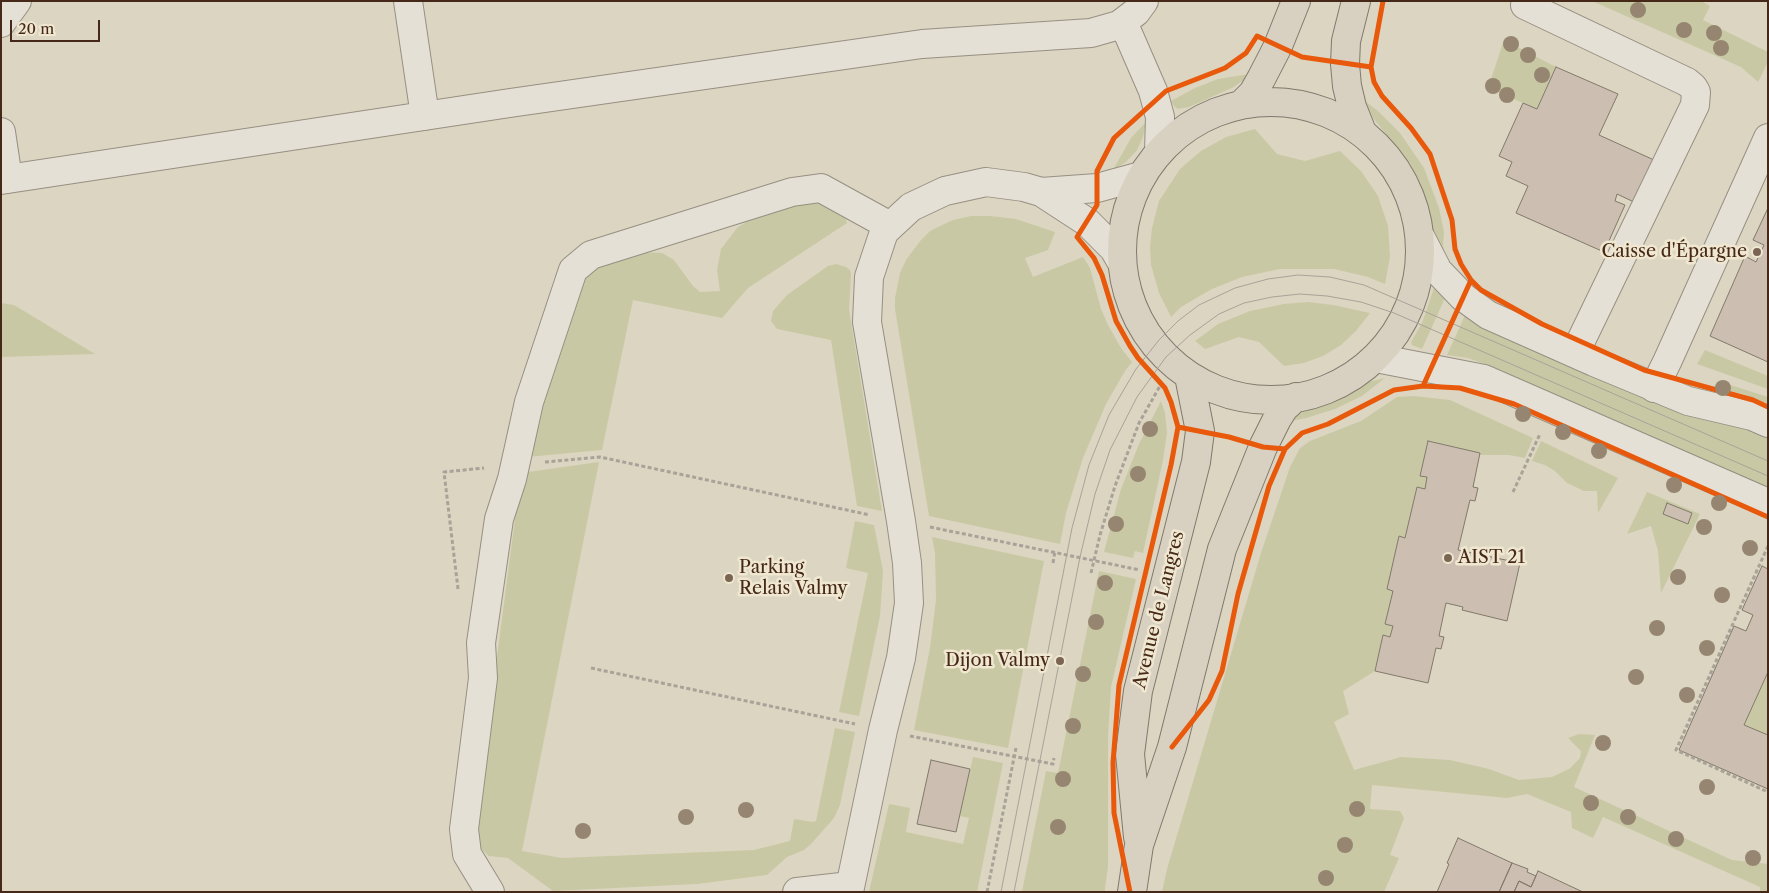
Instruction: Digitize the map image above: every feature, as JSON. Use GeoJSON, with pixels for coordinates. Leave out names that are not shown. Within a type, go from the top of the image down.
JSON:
{"type":"FeatureCollection","features":[{"type":"Feature","properties":{"kind":"main road"},"geometry":{"type":"LineString","coordinates":[[1242,104],[1253,93],[1265,71],[1278,46],[1296,1]]}},
{"type":"Feature","properties":{"kind":"main road"},"geometry":{"type":"LineString","coordinates":[[1356,1],[1346,41],[1345,64],[1347,86],[1352,107],[1362,132]]}},
{"type":"Feature","properties":{"kind":"main road"},"geometry":{"type":"LineString","coordinates":[[1249,102],[1294,103],[1333,114],[1362,132],[1394,164],[1412,200],[1421,238],[1420,272],[1411,306],[1405,318],[1376,358],[1348,379],[1317,393],[1282,400],[1234,396],[1189,376],[1162,353],[1140,324],[1126,290],[1121,254],[1124,218],[1140,176],[1168,141],[1206,116],[1249,102]]}},
{"type":"Feature","properties":{"kind":"main road","name":"Avenue de Langres"},"geometry":{"type":"LineString","coordinates":[[1139,846],[1130,754],[1138,691],[1196,462],[1200,431],[1189,376]]}},
{"type":"Feature","properties":{"kind":"main road","name":"Avenue de Langres"},"geometry":{"type":"LineString","coordinates":[[1132,892],[1139,846],[1172,747],[1222,549],[1263,447],[1284,408],[1296,398]]}},
{"type":"Feature","properties":{"kind":"street"},"geometry":{"type":"LineString","coordinates":[[1,24],[17,1]]}},
{"type":"Feature","properties":{"kind":"street"},"geometry":{"type":"LineString","coordinates":[[408,1],[425,116]]}},
{"type":"Feature","properties":{"kind":"street"},"geometry":{"type":"LineString","coordinates":[[1,132],[5,179],[922,44],[1091,33],[1124,22],[1136,12],[1144,1]]}},
{"type":"Feature","properties":{"kind":"street"},"geometry":{"type":"LineString","coordinates":[[1525,5],[1687,82],[1696,92],[1695,105],[1575,353]]}},
{"type":"Feature","properties":{"kind":"street"},"geometry":{"type":"LineString","coordinates":[[1124,22],[1153,91],[1160,117],[1159,152]]}},
{"type":"Feature","properties":{"kind":"street"},"geometry":{"type":"LineString","coordinates":[[1654,388],[1768,138]]}},
{"type":"Feature","properties":{"kind":"street"},"geometry":{"type":"LineString","coordinates":[[1041,192],[1097,188],[1140,176]]}},
{"type":"Feature","properties":{"kind":"street"},"geometry":{"type":"LineString","coordinates":[[797,892],[850,889],[883,730],[901,658],[909,603],[907,563],[901,521],[867,322],[869,277],[884,232],[911,207],[944,191],[986,182],[1024,187],[1041,192],[1087,222],[1109,243],[1122,263]]}},
{"type":"Feature","properties":{"kind":"street"},"geometry":{"type":"LineString","coordinates":[[490,892],[468,854],[464,829],[483,678],[481,643],[492,560],[498,519],[515,465],[529,402],[573,270],[591,255],[792,192],[821,188],[890,226]]}},
{"type":"Feature","properties":{"kind":"street"},"geometry":{"type":"LineString","coordinates":[[1421,238],[1438,271],[1463,297],[1488,315],[1654,388],[1688,401],[1752,416],[1768,423]]}},
{"type":"Feature","properties":{"kind":"street"},"geometry":{"type":"LineString","coordinates":[[1376,358],[1484,379],[1768,503]]}},
{"type":"Feature","properties":{"kind":"path"},"geometry":{"type":"LineString","coordinates":[[1091,573],[1100,535],[1129,448],[1139,423],[1163,385],[1157,378]]}},
{"type":"Feature","properties":{"kind":"path"},"geometry":{"type":"LineString","coordinates":[[1513,492],[1540,433]]}},
{"type":"Feature","properties":{"kind":"path"},"geometry":{"type":"LineString","coordinates":[[458,590],[444,472],[600,457],[1146,571]]}},
{"type":"Feature","properties":{"kind":"path"},"geometry":{"type":"LineString","coordinates":[[1768,546],[1676,750],[1768,792]]}},
{"type":"Feature","properties":{"kind":"path"},"geometry":{"type":"LineString","coordinates":[[1053,563],[1055,552]]}},
{"type":"Feature","properties":{"kind":"path"},"geometry":{"type":"LineString","coordinates":[[592,668],[1053,764],[1054,758]]}},
{"type":"Feature","properties":{"kind":"path"},"geometry":{"type":"LineString","coordinates":[[987,892],[1016,748]]}},
{"type":"Feature","properties":{"kind":"green space"},"geometry":{"type":"Polygon","coordinates":[[[1592,1],[1701,1],[1710,6],[1703,20],[1768,52],[1768,62],[1758,82],[1741,67],[1592,1]]]}},
{"type":"Feature","properties":{"kind":"green space"},"geometry":{"type":"Polygon","coordinates":[[[1504,40],[1556,67],[1537,109],[1488,88],[1504,40]]]}},
{"type":"Feature","properties":{"kind":"green space"},"geometry":{"type":"Polygon","coordinates":[[[1247,75],[1246,78],[1234,87],[1189,107],[1178,109],[1171,101],[1195,88],[1218,79],[1247,75]]]}},
{"type":"Feature","properties":{"kind":"green space"},"geometry":{"type":"Polygon","coordinates":[[[1365,101],[1400,133],[1424,168],[1439,208],[1444,232],[1443,246],[1446,257],[1434,237],[1425,198],[1411,165],[1373,118],[1365,101]]]}},
{"type":"Feature","properties":{"kind":"green space"},"geometry":{"type":"Polygon","coordinates":[[[1146,122],[1143,137],[1137,150],[1126,162],[1113,170],[1131,138],[1146,122]]]}},
{"type":"Feature","properties":{"kind":"green space"},"geometry":{"type":"Polygon","coordinates":[[[1255,129],[1277,154],[1305,161],[1340,151],[1361,171],[1378,196],[1388,226],[1390,257],[1385,284],[1368,277],[1334,269],[1280,269],[1242,277],[1212,289],[1181,307],[1171,317],[1159,293],[1151,265],[1152,228],[1159,201],[1180,169],[1201,151],[1226,137],[1255,129]]]}},
{"type":"Feature","properties":{"kind":"green space"},"geometry":{"type":"Polygon","coordinates":[[[816,199],[842,210],[847,223],[748,288],[722,318],[633,300],[602,450],[527,457],[540,399],[584,279],[591,266],[634,252],[662,253],[674,260],[693,286],[700,292],[720,291],[717,270],[721,249],[737,228],[752,218],[816,199]]]}},
{"type":"Feature","properties":{"kind":"green space"},"geometry":{"type":"Polygon","coordinates":[[[971,216],[1016,219],[1055,232],[1048,250],[1025,258],[1033,277],[1083,257],[1090,268],[1101,309],[1108,325],[1121,348],[1132,362],[1106,404],[1083,458],[1066,513],[1060,544],[929,516],[895,309],[895,298],[900,273],[906,260],[921,240],[930,231],[940,226],[953,220],[971,216]]]}},
{"type":"Feature","properties":{"kind":"green space"},"geometry":{"type":"Polygon","coordinates":[[[836,264],[846,267],[850,270],[851,275],[849,309],[882,511],[857,506],[831,340],[777,329],[771,321],[773,311],[787,295],[828,266],[836,264]]]}},
{"type":"Feature","properties":{"kind":"green space"},"geometry":{"type":"Polygon","coordinates":[[[1434,288],[1445,298],[1422,349],[1412,345],[1411,342],[1422,323],[1434,288]]]}},
{"type":"Feature","properties":{"kind":"green space"},"geometry":{"type":"Polygon","coordinates":[[[1308,302],[1370,313],[1356,331],[1341,345],[1323,356],[1304,363],[1284,366],[1259,342],[1239,337],[1205,349],[1195,341],[1218,324],[1250,311],[1284,304],[1308,302]]]}},
{"type":"Feature","properties":{"kind":"green space"},"geometry":{"type":"Polygon","coordinates":[[[1,303],[14,305],[95,354],[1,357],[1,303]]]}},
{"type":"Feature","properties":{"kind":"green space"},"geometry":{"type":"Polygon","coordinates":[[[1466,313],[1723,421],[1768,436],[1768,491],[1503,371],[1468,358],[1447,355],[1466,313]]]}},
{"type":"Feature","properties":{"kind":"green space"},"geometry":{"type":"Polygon","coordinates":[[[1705,350],[1768,376],[1768,389],[1697,364],[1705,350]]]}},
{"type":"Feature","properties":{"kind":"green space"},"geometry":{"type":"Polygon","coordinates":[[[1385,378],[1362,396],[1335,409],[1291,421],[1306,408],[1364,383],[1385,378]]]}},
{"type":"Feature","properties":{"kind":"green space"},"geometry":{"type":"Polygon","coordinates":[[[1718,381],[1768,397],[1768,404],[1743,394],[1714,387],[1718,381]]]}},
{"type":"Feature","properties":{"kind":"green space"},"geometry":{"type":"Polygon","coordinates":[[[1414,396],[1450,400],[1533,438],[1525,458],[1509,455],[1480,455],[1480,453],[1428,441],[1420,476],[1427,477],[1425,489],[1417,487],[1405,538],[1399,536],[1394,591],[1386,624],[1393,626],[1390,637],[1383,636],[1375,671],[1343,691],[1349,714],[1334,722],[1354,770],[1401,757],[1450,760],[1489,769],[1519,780],[1552,777],[1569,769],[1580,758],[1581,751],[1568,738],[1579,734],[1595,735],[1574,787],[1732,860],[1768,864],[1768,892],[1760,892],[1760,887],[1603,817],[1593,838],[1572,828],[1571,812],[1527,794],[1507,798],[1372,785],[1370,809],[1400,811],[1404,818],[1390,855],[1399,858],[1384,892],[1162,892],[1167,869],[1261,553],[1290,467],[1300,448],[1310,441],[1361,421],[1397,397],[1414,396]]]}},
{"type":"Feature","properties":{"kind":"green space"},"geometry":{"type":"Polygon","coordinates":[[[1161,401],[1165,413],[1167,433],[1143,553],[1135,551],[1133,558],[1104,552],[1121,489],[1139,444],[1161,401]]]}},
{"type":"Feature","properties":{"kind":"green space"},"geometry":{"type":"Polygon","coordinates":[[[1541,441],[1618,478],[1598,513],[1597,491],[1584,491],[1567,483],[1555,471],[1545,465],[1532,461],[1541,441]]]}},
{"type":"Feature","properties":{"kind":"green space"},"geometry":{"type":"Polygon","coordinates":[[[599,462],[522,851],[562,858],[754,850],[790,841],[794,819],[816,821],[835,728],[855,732],[840,805],[834,818],[804,850],[787,857],[767,875],[697,884],[553,891],[508,858],[489,856],[473,841],[521,473],[599,462]]]}},
{"type":"Feature","properties":{"kind":"green space"},"geometry":{"type":"Polygon","coordinates":[[[1647,492],[1700,514],[1661,593],[1658,551],[1651,526],[1627,534],[1647,492]]]}},
{"type":"Feature","properties":{"kind":"green space"},"geometry":{"type":"Polygon","coordinates":[[[855,521],[874,525],[883,571],[880,616],[859,716],[839,712],[868,573],[846,568],[855,521]]]}},
{"type":"Feature","properties":{"kind":"green space"},"geometry":{"type":"Polygon","coordinates":[[[932,537],[1044,561],[1008,748],[914,730],[930,648],[936,600],[935,553],[932,537]]]}},
{"type":"Feature","properties":{"kind":"green space"},"geometry":{"type":"Polygon","coordinates":[[[1099,571],[1136,579],[1111,687],[1108,736],[1108,867],[1105,892],[1022,892],[1046,771],[1058,773],[1099,571]]]}},
{"type":"Feature","properties":{"kind":"green space"},"geometry":{"type":"Polygon","coordinates":[[[1768,672],[1768,735],[1744,725],[1768,672]]]}},
{"type":"Feature","properties":{"kind":"green space"},"geometry":{"type":"Polygon","coordinates":[[[973,757],[1003,763],[977,892],[869,892],[889,804],[910,808],[906,832],[963,844],[969,818],[960,816],[973,757]]]}},
{"type":"Feature","properties":{"kind":"building"},"geometry":{"type":"Polygon","coordinates":[[[1556,67],[1618,94],[1599,135],[1654,160],[1634,202],[1617,194],[1615,201],[1625,205],[1604,252],[1516,213],[1528,186],[1506,176],[1512,162],[1499,156],[1523,103],[1537,109],[1556,67]]]}},
{"type":"Feature","properties":{"kind":"building"},"geometry":{"type":"Polygon","coordinates":[[[1768,208],[1768,362],[1710,336],[1745,256],[1756,262],[1764,245],[1753,240],[1768,208]]]}},
{"type":"Feature","properties":{"kind":"building","name":"AIST 21"},"geometry":{"type":"Polygon","coordinates":[[[1428,441],[1480,453],[1473,487],[1478,488],[1475,501],[1470,500],[1458,550],[1520,563],[1507,621],[1462,610],[1463,607],[1446,603],[1439,636],[1444,637],[1441,649],[1436,648],[1428,683],[1375,671],[1383,635],[1390,637],[1393,626],[1385,624],[1393,591],[1387,589],[1399,536],[1405,538],[1417,487],[1425,489],[1427,477],[1420,476],[1428,441]]]}},
{"type":"Feature","properties":{"kind":"building"},"geometry":{"type":"Polygon","coordinates":[[[1667,503],[1692,513],[1688,524],[1663,514],[1667,503]]]}},
{"type":"Feature","properties":{"kind":"building"},"geometry":{"type":"Polygon","coordinates":[[[1762,566],[1768,569],[1768,672],[1744,725],[1768,735],[1768,789],[1679,750],[1734,626],[1746,631],[1753,615],[1742,610],[1762,566]]]}},
{"type":"Feature","properties":{"kind":"building"},"geometry":{"type":"Polygon","coordinates":[[[931,760],[970,769],[956,832],[917,824],[931,760]]]}},
{"type":"Feature","properties":{"kind":"building"},"geometry":{"type":"Polygon","coordinates":[[[1458,838],[1512,863],[1499,892],[1437,892],[1458,838]]]}},
{"type":"Feature","properties":{"kind":"building"},"geometry":{"type":"Polygon","coordinates":[[[1512,863],[1528,869],[1527,872],[1536,876],[1531,887],[1519,881],[1514,892],[1499,892],[1512,863]]]}},
{"type":"Feature","properties":{"kind":"building"},"geometry":{"type":"Polygon","coordinates":[[[1538,871],[1583,892],[1514,892],[1519,881],[1531,887],[1538,871]]]}},
{"type":"Feature","properties":{"kind":"tram line"},"geometry":{"type":"LineString","coordinates":[[1001,892],[1072,528],[1089,465],[1109,415],[1136,369],[1159,340],[1178,321],[1199,305],[1235,288],[1268,279],[1298,275],[1330,277],[1364,285],[1768,461]]}},
{"type":"Feature","properties":{"kind":"tram line"},"geometry":{"type":"LineString","coordinates":[[1014,892],[1080,557],[1095,494],[1110,450],[1137,397],[1166,357],[1190,335],[1219,314],[1244,303],[1300,294],[1327,296],[1361,302],[1394,313],[1768,476]]}},
{"type":"Feature","properties":{"kind":"cycle path"},"geometry":{"type":"LineString","coordinates":[[1371,67],[1383,1]]}},
{"type":"Feature","properties":{"kind":"cycle path"},"geometry":{"type":"LineString","coordinates":[[1285,449],[1263,447],[1229,437],[1178,427],[1165,388],[1138,358],[1130,346],[1116,321],[1102,275],[1094,258],[1077,237],[1097,205],[1097,171],[1114,138],[1166,91],[1225,68],[1246,53],[1257,36],[1302,57],[1371,67],[1374,82],[1382,96],[1411,128],[1430,154],[1452,220],[1455,249],[1461,264],[1471,280],[1481,290],[1542,324],[1644,370],[1753,400],[1768,407]]}},
{"type":"Feature","properties":{"kind":"cycle path"},"geometry":{"type":"LineString","coordinates":[[1423,386],[1471,280]]}},
{"type":"Feature","properties":{"kind":"cycle path"},"geometry":{"type":"LineString","coordinates":[[1172,747],[1209,700],[1222,671],[1238,594],[1269,486],[1285,449],[1302,433],[1328,424],[1394,390],[1423,386],[1460,388],[1514,404],[1768,517]]}},
{"type":"Feature","properties":{"kind":"cycle path"},"geometry":{"type":"LineString","coordinates":[[1130,892],[1114,813],[1113,763],[1119,685],[1171,465],[1178,427]]}},
{"type":"Feature","properties":{"kind":"place","name":"Caisse d'Épargne"},"geometry":{"type":"Point","coordinates":[1757,252]}},
{"type":"Feature","properties":{"kind":"place","name":"AIST 21"},"geometry":{"type":"Point","coordinates":[1448,558]}},
{"type":"Feature","properties":{"kind":"place","name":"Parking Relais Valmy"},"geometry":{"type":"Point","coordinates":[729,578]}},
{"type":"Feature","properties":{"kind":"place","name":"Dijon Valmy"},"geometry":{"type":"Point","coordinates":[1060,661]}}]}
